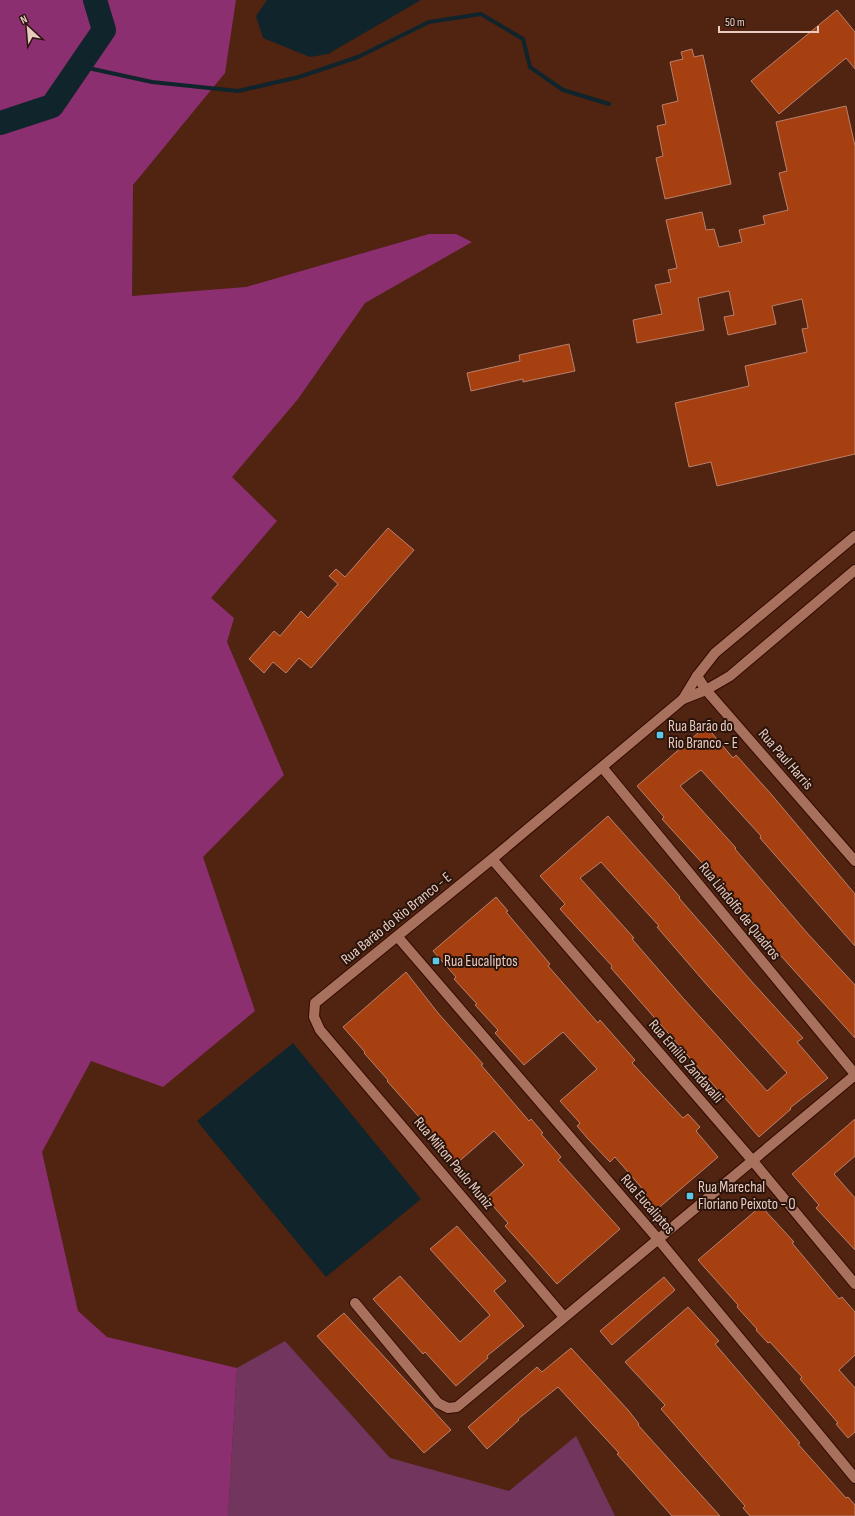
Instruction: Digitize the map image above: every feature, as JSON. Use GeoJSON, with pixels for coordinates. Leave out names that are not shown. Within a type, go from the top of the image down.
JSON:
{"type":"FeatureCollection","features":[{"type":"Feature","properties":{"kind":"street","name":"Rua Barão do Rio Branco - E"},"geometry":{"type":"LineString","coordinates":[[683,699],[697,676],[715,653],[855,536]]}},
{"type":"Feature","properties":{"kind":"street","name":"Rua Barão do Rio Branco - E"},"geometry":{"type":"LineString","coordinates":[[320,1030],[314,1017],[315,1003],[492,859],[683,699],[706,690],[730,676],[855,570]]}},
{"type":"Feature","properties":{"kind":"street","name":"Rua Paul Harris"},"geometry":{"type":"LineString","coordinates":[[697,676],[706,690],[855,861]]}},
{"type":"Feature","properties":{"kind":"street","name":"Rua Lindolfo de Quadros"},"geometry":{"type":"LineString","coordinates":[[602,767],[855,1074]]}},
{"type":"Feature","properties":{"kind":"street","name":"Rua Emílio Zandavalli"},"geometry":{"type":"LineString","coordinates":[[492,859],[752,1160],[855,1284]]}},
{"type":"Feature","properties":{"kind":"street","name":"Rua Eucaliptos"},"geometry":{"type":"LineString","coordinates":[[397,936],[658,1239],[855,1478]]}},
{"type":"Feature","properties":{"kind":"street","name":"Rua Milton Paulo Muniz"},"geometry":{"type":"LineString","coordinates":[[320,1030],[564,1317]]}},
{"type":"Feature","properties":{"kind":"street"},"geometry":{"type":"LineString","coordinates":[[355,1303],[438,1403],[448,1408],[457,1407],[855,1074]]}},
{"type":"Feature","properties":{"kind":"shaded area"},"geometry":{"type":"Polygon","coordinates":[[[0,0],[236,0],[225,73],[133,185],[132,296],[246,287],[429,234],[456,234],[472,242],[365,303],[298,399],[232,477],[277,521],[211,598],[234,618],[227,642],[284,775],[203,857],[255,1011],[163,1087],[91,1061],[42,1152],[78,1311],[107,1337],[237,1368],[228,1516],[0,1516],[0,0]]]}},
{"type":"Feature","properties":{"kind":"shaded area"},"geometry":{"type":"Polygon","coordinates":[[[285,1341],[390,1458],[509,1491],[576,1436],[615,1516],[228,1516],[237,1368],[285,1341]]]}},
{"type":"Feature","properties":{"kind":"water"},"geometry":{"type":"Polygon","coordinates":[[[267,0],[421,0],[328,54],[310,57],[263,38],[256,16],[267,0]]]}},
{"type":"Feature","properties":{"kind":"water"},"geometry":{"type":"Polygon","coordinates":[[[293,1043],[421,1199],[326,1277],[197,1121],[293,1043]]]}},
{"type":"Feature","properties":{"kind":"building"},"geometry":{"type":"Polygon","coordinates":[[[837,10],[855,32],[855,69],[846,58],[779,114],[751,81],[837,10]]]}},
{"type":"Feature","properties":{"kind":"building"},"geometry":{"type":"Polygon","coordinates":[[[692,49],[694,57],[703,55],[731,184],[665,199],[656,158],[663,156],[657,126],[666,124],[662,105],[678,101],[670,62],[683,59],[681,52],[692,49]]]}},
{"type":"Feature","properties":{"kind":"building"},"geometry":{"type":"Polygon","coordinates":[[[846,106],[855,146],[855,454],[717,486],[711,462],[689,467],[675,403],[749,386],[745,366],[807,352],[802,329],[808,328],[802,299],[772,306],[776,324],[728,335],[724,317],[734,315],[729,291],[698,298],[704,330],[637,343],[633,320],[662,314],[655,285],[671,282],[668,270],[677,268],[666,220],[702,212],[706,230],[714,229],[719,247],[742,242],[739,230],[765,224],[763,216],[788,210],[779,173],[787,171],[776,122],[846,106]]]}},
{"type":"Feature","properties":{"kind":"building"},"geometry":{"type":"Polygon","coordinates":[[[569,344],[575,371],[523,382],[523,379],[471,391],[467,373],[520,361],[519,355],[569,344]]]}},
{"type":"Feature","properties":{"kind":"building"},"geometry":{"type":"Polygon","coordinates":[[[388,528],[414,550],[311,668],[299,658],[286,673],[273,662],[264,673],[249,659],[274,631],[280,636],[301,611],[308,618],[338,584],[329,576],[336,569],[345,577],[388,528]]]}},
{"type":"Feature","properties":{"kind":"building"},"geometry":{"type":"Polygon","coordinates":[[[706,726],[733,758],[736,755],[771,794],[855,894],[855,946],[760,838],[761,836],[701,770],[680,786],[736,848],[735,849],[808,934],[855,985],[855,1038],[763,936],[713,878],[715,877],[662,819],[664,817],[637,786],[706,726]]]}},
{"type":"Feature","properties":{"kind":"building"},"geometry":{"type":"Polygon","coordinates":[[[608,816],[680,897],[679,898],[753,983],[803,1038],[797,1042],[828,1078],[790,1108],[791,1109],[759,1137],[611,968],[612,966],[560,909],[565,904],[540,876],[608,816]],[[601,862],[580,878],[634,938],[632,939],[683,998],[767,1091],[787,1073],[707,985],[657,927],[659,926],[601,862]]]}},
{"type":"Feature","properties":{"kind":"building"},"geometry":{"type":"Polygon","coordinates":[[[496,897],[508,911],[506,912],[550,964],[548,966],[598,1023],[600,1020],[635,1060],[632,1063],[683,1118],[688,1114],[700,1127],[696,1131],[718,1157],[655,1211],[643,1198],[647,1194],[615,1157],[610,1162],[589,1140],[577,1126],[580,1123],[560,1101],[597,1069],[563,1032],[524,1065],[495,1033],[498,1030],[475,1005],[477,1004],[454,979],[456,977],[433,951],[496,897]]]}},
{"type":"Feature","properties":{"kind":"building"},"geometry":{"type":"Polygon","coordinates":[[[406,972],[438,1013],[483,1064],[481,1065],[529,1121],[531,1119],[543,1133],[541,1134],[561,1157],[558,1160],[620,1229],[557,1284],[505,1226],[508,1223],[486,1198],[524,1165],[494,1131],[456,1164],[425,1128],[427,1126],[387,1081],[388,1080],[343,1027],[406,972]]]}},
{"type":"Feature","properties":{"kind":"building"},"geometry":{"type":"Polygon","coordinates":[[[855,1119],[855,1156],[834,1174],[855,1198],[855,1250],[816,1208],[819,1205],[792,1174],[855,1119]]]}},
{"type":"Feature","properties":{"kind":"building"},"geometry":{"type":"Polygon","coordinates":[[[761,1206],[794,1242],[792,1243],[839,1299],[842,1297],[855,1312],[855,1355],[839,1370],[855,1388],[855,1432],[848,1438],[836,1424],[838,1423],[800,1379],[802,1377],[770,1342],[768,1343],[756,1330],[757,1329],[737,1307],[738,1305],[698,1260],[761,1206]]]}},
{"type":"Feature","properties":{"kind":"building"},"geometry":{"type":"Polygon","coordinates":[[[457,1226],[506,1281],[494,1291],[524,1326],[487,1356],[488,1358],[456,1386],[425,1352],[423,1354],[373,1299],[400,1276],[460,1342],[490,1315],[430,1249],[457,1226]]]}},
{"type":"Feature","properties":{"kind":"building"},"geometry":{"type":"Polygon","coordinates":[[[664,1277],[675,1290],[612,1345],[600,1331],[664,1277]]]}},
{"type":"Feature","properties":{"kind":"building"},"geometry":{"type":"Polygon","coordinates":[[[688,1307],[719,1341],[715,1344],[800,1443],[798,1444],[846,1498],[848,1497],[855,1505],[855,1516],[750,1516],[743,1508],[745,1506],[661,1409],[665,1405],[625,1362],[688,1307]]]}},
{"type":"Feature","properties":{"kind":"building"},"geometry":{"type":"Polygon","coordinates":[[[344,1313],[451,1430],[424,1453],[317,1336],[344,1313]]]}},
{"type":"Feature","properties":{"kind":"building"},"geometry":{"type":"Polygon","coordinates":[[[571,1348],[628,1410],[639,1424],[638,1425],[720,1516],[672,1516],[617,1454],[619,1453],[558,1387],[518,1419],[519,1420],[487,1449],[468,1427],[537,1367],[542,1372],[571,1348]]]}},
{"type":"Feature","properties":{"kind":"waterway"},"geometry":{"type":"LineString","coordinates":[[0,123],[52,106],[104,30],[95,0]]}},
{"type":"Feature","properties":{"kind":"waterway"},"geometry":{"type":"LineString","coordinates":[[79,66],[152,82],[238,91],[299,77],[358,57],[429,22],[481,14],[523,39],[530,67],[563,90],[609,104]]}},
{"type":"Feature","properties":{"kind":"place","name":"Rua Barão do Rio Branco - E"},"geometry":{"type":"Point","coordinates":[660,735]}},
{"type":"Feature","properties":{"kind":"place","name":"Rua Eucaliptos"},"geometry":{"type":"Point","coordinates":[436,961]}},
{"type":"Feature","properties":{"kind":"place","name":"Rua Marechal Floriano Peixoto - O"},"geometry":{"type":"Point","coordinates":[690,1196]}}]}
